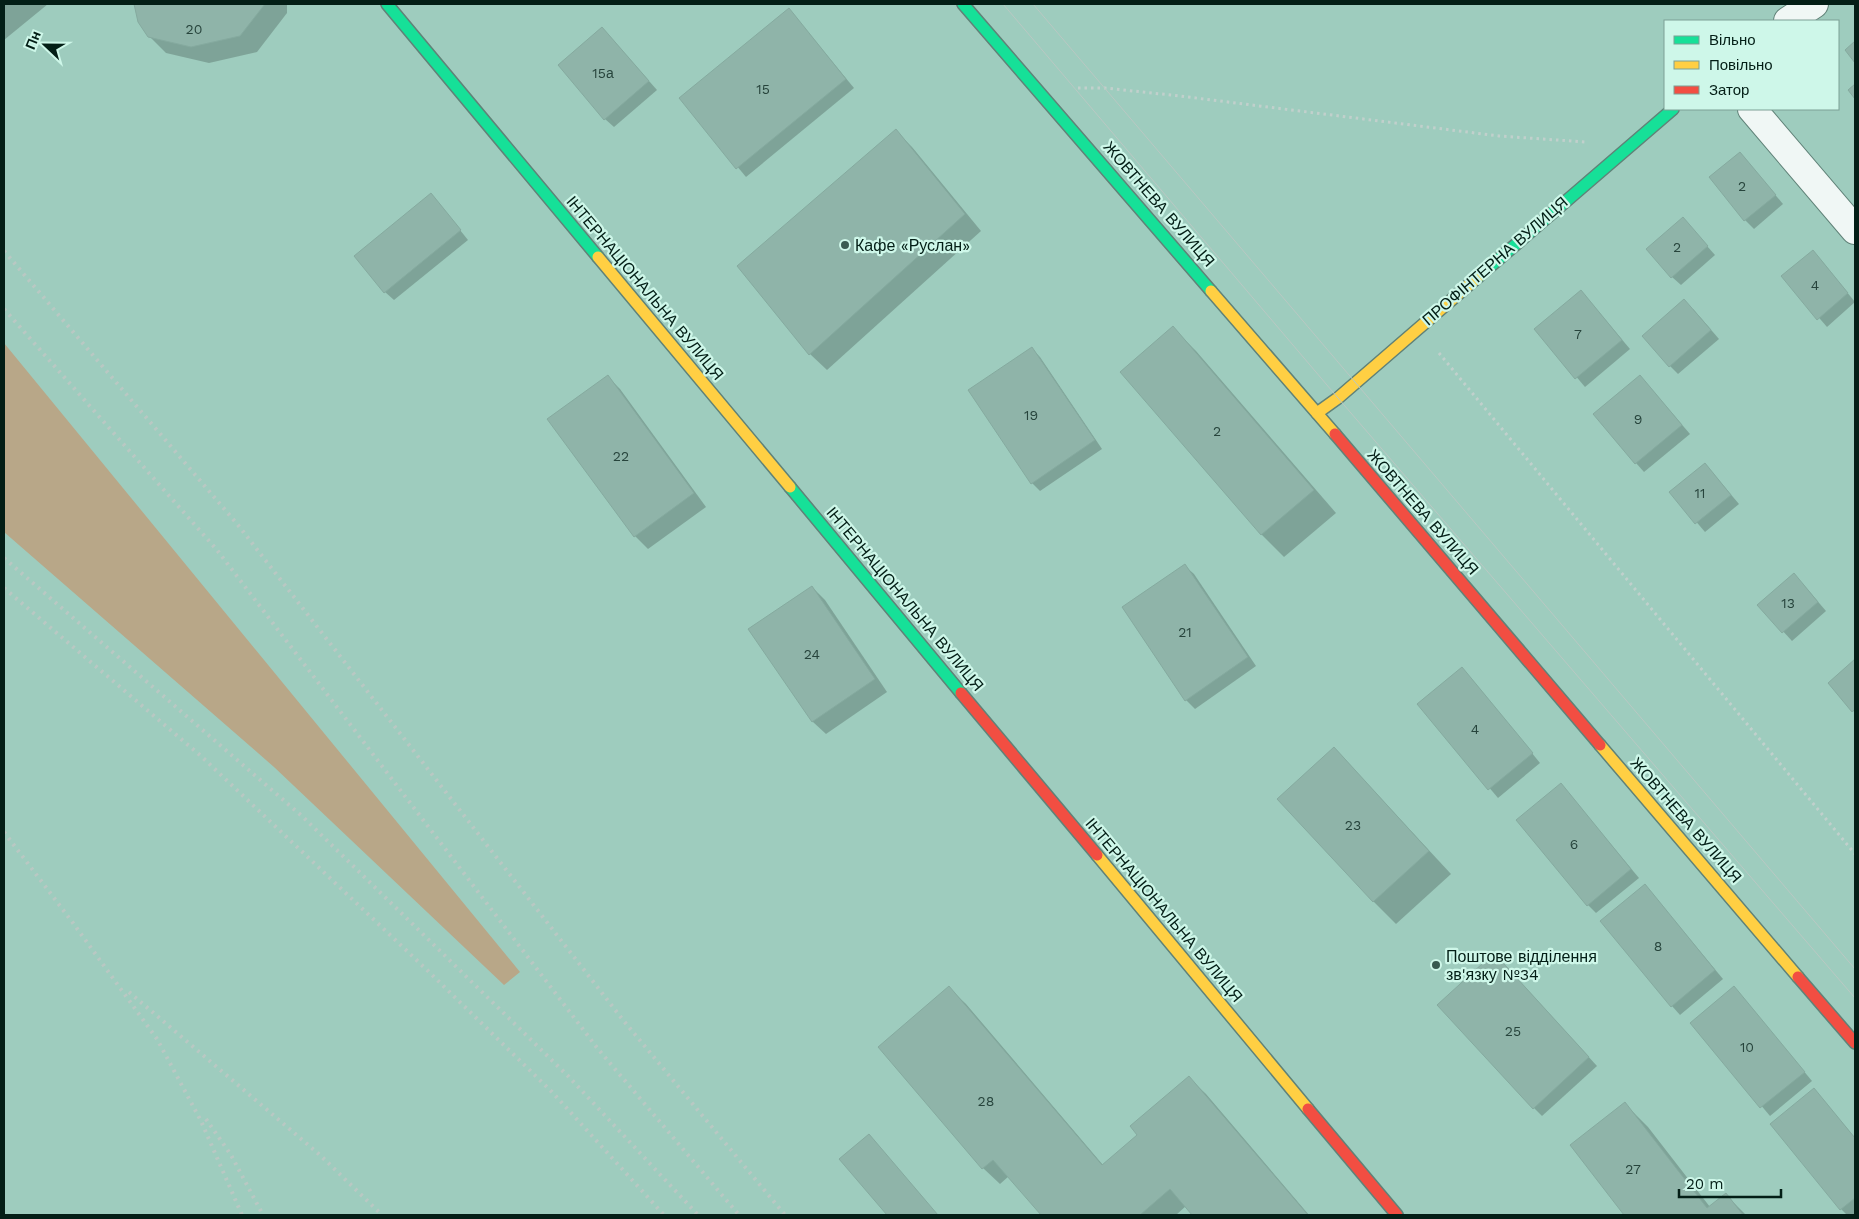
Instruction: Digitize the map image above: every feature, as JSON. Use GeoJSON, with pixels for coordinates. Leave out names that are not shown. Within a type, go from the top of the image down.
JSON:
{"type":"FeatureCollection","features":[{"type":"Feature","properties":{"kind":"street","name":"ІНТЕРНАЦІОНАЛЬНА ВУЛИЦЯ"},"geometry":{"type":"LineString","coordinates":[[387,4],[1397,1215]]}},
{"type":"Feature","properties":{"kind":"street","name":"ЖОВТНЕВА ВУЛИЦЯ"},"geometry":{"type":"LineString","coordinates":[[963,4],[1317,413],[1855,1043]]}},
{"type":"Feature","properties":{"kind":"street"},"geometry":{"type":"LineString","coordinates":[[1790,20],[1814,4]]}},
{"type":"Feature","properties":{"kind":"street","name":"ПРОФІНТЕРНА ВУЛИЦЯ"},"geometry":{"type":"LineString","coordinates":[[1317,413],[1338,398],[1672,110]]}},
{"type":"Feature","properties":{"kind":"street"},"geometry":{"type":"LineString","coordinates":[[1753,110],[1855,230]]}},
{"type":"Feature","properties":{"kind":"path"},"geometry":{"type":"LineString","coordinates":[[1032,83],[1180,96],[1499,136],[1631,145]]}},
{"type":"Feature","properties":{"kind":"path"},"geometry":{"type":"LineString","coordinates":[[1418,328],[1855,854]]}},
{"type":"Feature","properties":{"kind":"shaded area"},"geometry":{"type":"Polygon","coordinates":[[[4,343],[520,972],[504,985],[274,767],[4,532],[4,343]]]}},
{"type":"Feature","properties":{"kind":"building"},"geometry":{"type":"Polygon","coordinates":[[[134,4],[265,4],[240,36],[191,47],[148,37],[138,22],[134,4]]]}},
{"type":"Feature","properties":{"kind":"building"},"geometry":{"type":"Polygon","coordinates":[[[789,8],[846,79],[736,169],[679,98],[789,8]]]}},
{"type":"Feature","properties":{"kind":"building"},"geometry":{"type":"Polygon","coordinates":[[[602,27],[649,81],[604,120],[558,65],[602,27]]]}},
{"type":"Feature","properties":{"kind":"building"},"geometry":{"type":"Polygon","coordinates":[[[1855,41],[1855,63],[1845,50],[1855,41]]]}},
{"type":"Feature","properties":{"kind":"building"},"geometry":{"type":"Polygon","coordinates":[[[1855,84],[1855,99],[1848,90],[1855,84]]]}},
{"type":"Feature","properties":{"kind":"building"},"geometry":{"type":"Polygon","coordinates":[[[896,129],[965,214],[809,355],[737,266],[896,129]]]}},
{"type":"Feature","properties":{"kind":"building"},"geometry":{"type":"Polygon","coordinates":[[[1740,152],[1776,195],[1744,221],[1709,177],[1740,152]]]}},
{"type":"Feature","properties":{"kind":"building"},"geometry":{"type":"Polygon","coordinates":[[[431,193],[461,230],[384,293],[354,256],[431,193]]]}},
{"type":"Feature","properties":{"kind":"building"},"geometry":{"type":"Polygon","coordinates":[[[1683,217],[1708,246],[1671,278],[1646,249],[1683,217]]]}},
{"type":"Feature","properties":{"kind":"building"},"geometry":{"type":"Polygon","coordinates":[[[1813,250],[1848,293],[1817,320],[1781,276],[1813,250]]]}},
{"type":"Feature","properties":{"kind":"building"},"geometry":{"type":"Polygon","coordinates":[[[1581,290],[1622,340],[1575,379],[1534,329],[1581,290]]]}},
{"type":"Feature","properties":{"kind":"building"},"geometry":{"type":"Polygon","coordinates":[[[1684,299],[1711,330],[1669,367],[1642,336],[1684,299]]]}},
{"type":"Feature","properties":{"kind":"building"},"geometry":{"type":"Polygon","coordinates":[[[1173,326],[1314,490],[1261,535],[1120,372],[1173,326]]]}},
{"type":"Feature","properties":{"kind":"building"},"geometry":{"type":"Polygon","coordinates":[[[1032,347],[1095,440],[1031,484],[968,390],[1032,347]]]}},
{"type":"Feature","properties":{"kind":"building"},"geometry":{"type":"Polygon","coordinates":[[[608,375],[694,493],[634,537],[547,419],[608,375]]]}},
{"type":"Feature","properties":{"kind":"building"},"geometry":{"type":"Polygon","coordinates":[[[1640,375],[1682,425],[1635,464],[1593,414],[1640,375]]]}},
{"type":"Feature","properties":{"kind":"building"},"geometry":{"type":"Polygon","coordinates":[[[1705,463],[1731,495],[1695,524],[1669,492],[1705,463]]]}},
{"type":"Feature","properties":{"kind":"building"},"geometry":{"type":"Polygon","coordinates":[[[1185,564],[1248,657],[1185,701],[1122,607],[1185,564]]]}},
{"type":"Feature","properties":{"kind":"building"},"geometry":{"type":"Polygon","coordinates":[[[1794,573],[1818,602],[1782,633],[1757,605],[1794,573]]]}},
{"type":"Feature","properties":{"kind":"building"},"geometry":{"type":"Polygon","coordinates":[[[812,586],[875,679],[812,722],[748,629],[812,586]]]}},
{"type":"Feature","properties":{"kind":"building"},"geometry":{"type":"Polygon","coordinates":[[[1855,659],[1855,709],[1852,712],[1828,683],[1855,659]]]}},
{"type":"Feature","properties":{"kind":"building"},"geometry":{"type":"Polygon","coordinates":[[[1462,667],[1533,753],[1488,790],[1417,704],[1462,667]]]}},
{"type":"Feature","properties":{"kind":"building"},"geometry":{"type":"Polygon","coordinates":[[[1334,747],[1429,851],[1373,902],[1277,799],[1334,747]]]}},
{"type":"Feature","properties":{"kind":"building"},"geometry":{"type":"Polygon","coordinates":[[[1561,783],[1631,869],[1587,906],[1516,820],[1561,783]]]}},
{"type":"Feature","properties":{"kind":"building"},"geometry":{"type":"Polygon","coordinates":[[[1645,884],[1715,970],[1671,1007],[1600,921],[1645,884]]]}},
{"type":"Feature","properties":{"kind":"building"},"geometry":{"type":"Polygon","coordinates":[[[1494,953],[1589,1057],[1533,1109],[1437,1005],[1494,953]]]}},
{"type":"Feature","properties":{"kind":"building"},"geometry":{"type":"Polygon","coordinates":[[[949,986],[1102,1165],[1137,1135],[1130,1126],[1189,1076],[1308,1215],[1192,1215],[1170,1189],[1140,1215],[1041,1215],[993,1160],[982,1169],[878,1047],[949,986]]]}},
{"type":"Feature","properties":{"kind":"building"},"geometry":{"type":"Polygon","coordinates":[[[1734,986],[1805,1072],[1760,1108],[1690,1023],[1734,986]]]}},
{"type":"Feature","properties":{"kind":"building"},"geometry":{"type":"Polygon","coordinates":[[[1814,1088],[1855,1138],[1855,1198],[1840,1210],[1770,1124],[1814,1088]]]}},
{"type":"Feature","properties":{"kind":"building"},"geometry":{"type":"Polygon","coordinates":[[[1625,1102],[1707,1208],[1726,1193],[1743,1215],[1624,1215],[1570,1145],[1625,1102]]]}},
{"type":"Feature","properties":{"kind":"building"},"geometry":{"type":"Polygon","coordinates":[[[869,1134],[938,1215],[887,1215],[839,1159],[869,1134]]]}},
{"type":"Feature","properties":{"kind":"tram line"},"geometry":{"type":"LineString","coordinates":[[1003,4],[1338,398],[1855,998]]}},
{"type":"Feature","properties":{"kind":"tram line"},"geometry":{"type":"LineString","coordinates":[[1033,4],[1855,969]]}},
{"type":"Feature","properties":{"kind":"railway"},"geometry":{"type":"LineString","coordinates":[[4,251],[238,525],[623,1020],[785,1215]]}},
{"type":"Feature","properties":{"kind":"railway"},"geometry":{"type":"LineString","coordinates":[[4,309],[217,550],[598,1049],[739,1215]]}},
{"type":"Feature","properties":{"kind":"railway"},"geometry":{"type":"LineString","coordinates":[[4,558],[303,817],[568,1076],[698,1215]]}},
{"type":"Feature","properties":{"kind":"railway"},"geometry":{"type":"LineString","coordinates":[[4,588],[201,756],[426,969],[552,1092],[664,1215]]}},
{"type":"Feature","properties":{"kind":"railway"},"geometry":{"type":"LineString","coordinates":[[4,832],[157,1039],[201,1121],[242,1215]]}},
{"type":"Feature","properties":{"kind":"railway"},"geometry":{"type":"LineString","coordinates":[[129,992],[320,1155],[382,1215]]}},
{"type":"Feature","properties":{"kind":"railway"},"geometry":{"type":"LineString","coordinates":[[206,1119],[231,1155],[263,1215]]}},
{"type":"Feature","properties":{"kind":"traffic: fast"},"geometry":{"type":"LineString","coordinates":[[387,4],[598,257]]}},
{"type":"Feature","properties":{"kind":"traffic: fast"},"geometry":{"type":"LineString","coordinates":[[963,4],[1211,291]]}},
{"type":"Feature","properties":{"kind":"traffic: fast"},"geometry":{"type":"LineString","coordinates":[[1478,277],[1672,110]]}},
{"type":"Feature","properties":{"kind":"traffic: fast"},"geometry":{"type":"LineString","coordinates":[[790,487],[961,693]]}},
{"type":"Feature","properties":{"kind":"traffic: slow"},"geometry":{"type":"LineString","coordinates":[[598,257],[790,487]]}},
{"type":"Feature","properties":{"kind":"traffic: slow"},"geometry":{"type":"LineString","coordinates":[[1317,413],[1338,398],[1478,277]]}},
{"type":"Feature","properties":{"kind":"traffic: slow"},"geometry":{"type":"LineString","coordinates":[[1211,291],[1335,434]]}},
{"type":"Feature","properties":{"kind":"traffic: slow"},"geometry":{"type":"LineString","coordinates":[[1600,745],[1798,977]]}},
{"type":"Feature","properties":{"kind":"traffic: slow"},"geometry":{"type":"LineString","coordinates":[[1097,855],[1308,1109]]}},
{"type":"Feature","properties":{"kind":"traffic: jam"},"geometry":{"type":"LineString","coordinates":[[1335,434],[1600,745]]}},
{"type":"Feature","properties":{"kind":"traffic: jam"},"geometry":{"type":"LineString","coordinates":[[961,693],[1097,855]]}},
{"type":"Feature","properties":{"kind":"traffic: jam"},"geometry":{"type":"LineString","coordinates":[[1798,977],[1855,1043]]}},
{"type":"Feature","properties":{"kind":"traffic: jam"},"geometry":{"type":"LineString","coordinates":[[1308,1109],[1397,1215]]}},
{"type":"Feature","properties":{"kind":"place","name":"Кафе «Руслан»"},"geometry":{"type":"Point","coordinates":[845,245]}},
{"type":"Feature","properties":{"kind":"place","name":"Поштове відділення зв'язку №34"},"geometry":{"type":"Point","coordinates":[1436,965]}}]}
